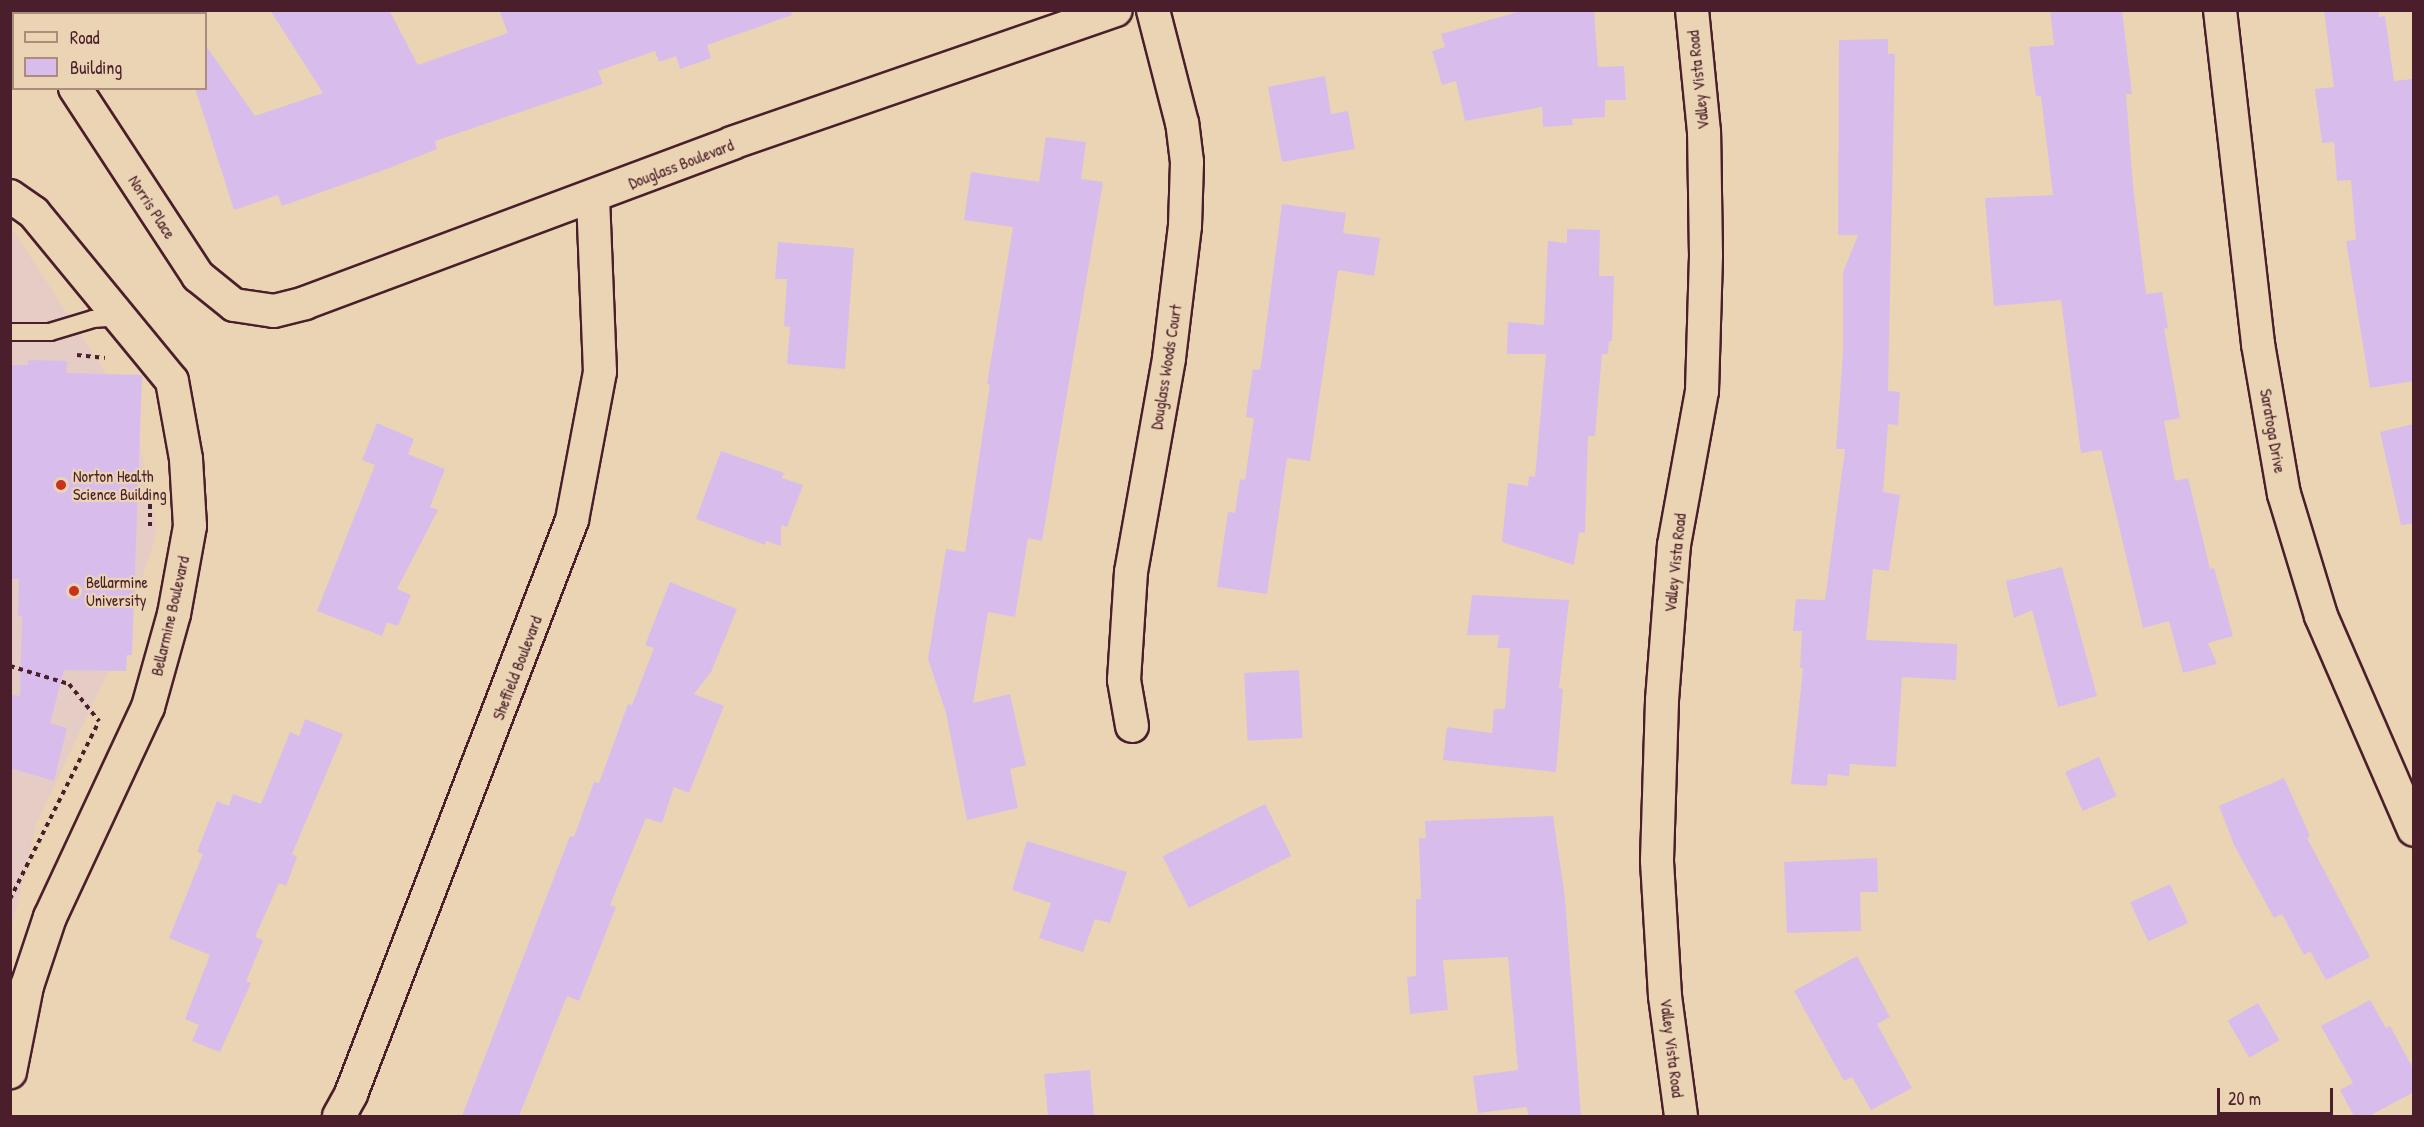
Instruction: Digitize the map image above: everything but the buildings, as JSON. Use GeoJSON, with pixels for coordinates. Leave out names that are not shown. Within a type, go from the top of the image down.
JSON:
{"type":"FeatureCollection","features":[{"type":"Feature","properties":{"kind":"street","name":"Douglass Boulevard"},"geometry":{"type":"LineString","coordinates":[[246,308],[274,310],[305,303],[593,198],[732,143],[1116,10]]}},
{"type":"Feature","properties":{"kind":"street","name":"Douglass Woods Court"},"geometry":{"type":"LineString","coordinates":[[1132,726],[1124,680],[1131,572],[1169,358],[1187,183],[1182,123],[1153,10]]}},
{"type":"Feature","properties":{"kind":"street","name":"Valley Vista Road"},"geometry":{"type":"LineString","coordinates":[[1681,1116],[1665,996],[1657,860],[1662,700],[1674,545],[1702,390],[1706,255],[1704,132],[1692,10]]}},
{"type":"Feature","properties":{"kind":"street","name":"Saratoga Drive"},"geometry":{"type":"LineString","coordinates":[[2220,10],[2258,344],[2284,494],[2321,616],[2414,830]]}},
{"type":"Feature","properties":{"kind":"street","name":"Norris Place"},"geometry":{"type":"LineString","coordinates":[[76,90],[198,276],[220,296],[246,308]]}},
{"type":"Feature","properties":{"kind":"street","name":"Bellarmine Boulevard"},"geometry":{"type":"LineString","coordinates":[[10,196],[34,213],[122,317],[172,381],[186,459],[190,526],[174,614],[148,707],[50,917],[27,986],[10,1072]]}},
{"type":"Feature","properties":{"kind":"street","name":"Sheffield Boulevard"},"geometry":{"type":"LineString","coordinates":[[339,1116],[355,1083],[572,520],[600,372],[593,198]]}},
{"type":"Feature","properties":{"kind":"lane"},"geometry":{"type":"LineString","coordinates":[[10,332],[50,332],[93,319],[122,317]]}},
{"type":"Feature","properties":{"kind":"path"},"geometry":{"type":"LineString","coordinates":[[74,355],[116,360]]}},
{"type":"Feature","properties":{"kind":"path"},"geometry":{"type":"LineString","coordinates":[[149,542],[150,498]]}},
{"type":"Feature","properties":{"kind":"path"},"geometry":{"type":"LineString","coordinates":[[10,666],[69,684],[99,721]]}},
{"type":"Feature","properties":{"kind":"path"},"geometry":{"type":"LineString","coordinates":[[10,899],[104,711]]}},
{"type":"Feature","properties":{"kind":"shaded area","name":"Bellarmine University"},"geometry":{"type":"Polygon","coordinates":[[[11,227],[135,418],[157,532],[118,651],[36,825],[11,932],[11,227]]]}},
{"type":"Feature","properties":{"kind":"place","name":"Norton Health Science Building"},"geometry":{"type":"Point","coordinates":[61,485]}},
{"type":"Feature","properties":{"kind":"place","name":"Bellarmine University"},"geometry":{"type":"Point","coordinates":[74,591]}}]}
